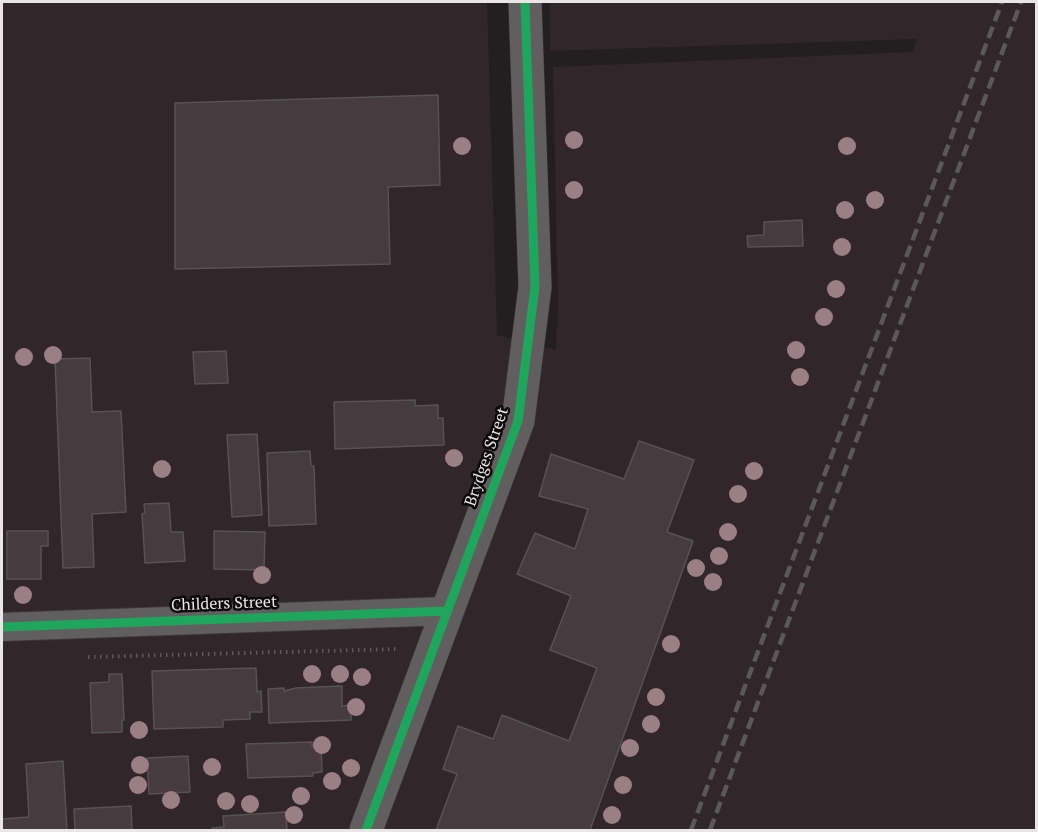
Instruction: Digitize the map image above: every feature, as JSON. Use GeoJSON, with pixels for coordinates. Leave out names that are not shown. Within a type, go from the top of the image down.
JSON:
{"type":"FeatureCollection","features":[{"type":"Feature","properties":{"kind":"street","name":"Brydges Street"},"geometry":{"type":"LineString","coordinates":[[366,831],[518,421],[535,287],[525,2]]}},
{"type":"Feature","properties":{"kind":"street","name":"Childers Street"},"geometry":{"type":"LineString","coordinates":[[2,627],[448,610]]}},
{"type":"Feature","properties":{"kind":"path"},"geometry":{"type":"LineString","coordinates":[[88,657],[403,649],[399,660]]}},
{"type":"Feature","properties":{"kind":"shaded area"},"geometry":{"type":"Polygon","coordinates":[[[2,2],[487,2],[497,335],[556,350],[558,307],[553,67],[912,52],[917,39],[550,51],[549,2],[1036,2],[1036,830],[2,830],[2,2]]]}},
{"type":"Feature","properties":{"kind":"building"},"geometry":{"type":"Polygon","coordinates":[[[438,95],[440,185],[388,187],[390,264],[175,269],[175,103],[438,95]]]}},
{"type":"Feature","properties":{"kind":"building"},"geometry":{"type":"Polygon","coordinates":[[[802,220],[803,246],[748,247],[747,236],[764,235],[764,222],[802,220]]]}},
{"type":"Feature","properties":{"kind":"building"},"geometry":{"type":"Polygon","coordinates":[[[226,351],[228,383],[195,384],[193,352],[226,351]]]}},
{"type":"Feature","properties":{"kind":"building"},"geometry":{"type":"Polygon","coordinates":[[[90,358],[92,412],[121,411],[126,512],[92,514],[94,567],[63,568],[55,359],[90,358]]]}},
{"type":"Feature","properties":{"kind":"building"},"geometry":{"type":"Polygon","coordinates":[[[415,400],[415,406],[438,405],[438,418],[443,418],[444,445],[335,449],[334,402],[415,400]]]}},
{"type":"Feature","properties":{"kind":"building"},"geometry":{"type":"Polygon","coordinates":[[[257,434],[262,515],[232,517],[227,435],[257,434]]]}},
{"type":"Feature","properties":{"kind":"building"},"geometry":{"type":"Polygon","coordinates":[[[639,441],[694,460],[667,532],[693,541],[590,830],[436,830],[457,774],[443,769],[458,726],[493,739],[502,715],[569,741],[597,668],[550,650],[571,596],[517,574],[535,533],[575,549],[588,509],[539,496],[551,454],[624,479],[639,441]]]}},
{"type":"Feature","properties":{"kind":"building"},"geometry":{"type":"Polygon","coordinates":[[[310,451],[311,466],[314,466],[316,524],[269,526],[267,453],[310,451]]]}},
{"type":"Feature","properties":{"kind":"building"},"geometry":{"type":"Polygon","coordinates":[[[169,503],[171,532],[183,532],[185,561],[145,563],[142,514],[145,513],[144,504],[169,503]]]}},
{"type":"Feature","properties":{"kind":"building"},"geometry":{"type":"Polygon","coordinates":[[[7,531],[48,531],[48,546],[41,546],[41,579],[7,579],[7,531]]]}},
{"type":"Feature","properties":{"kind":"building"},"geometry":{"type":"Polygon","coordinates":[[[214,531],[265,532],[264,570],[214,569],[214,531]]]}},
{"type":"Feature","properties":{"kind":"building"},"geometry":{"type":"Polygon","coordinates":[[[256,668],[257,692],[261,691],[262,712],[250,712],[250,719],[223,720],[223,727],[154,729],[152,671],[256,668]]]}},
{"type":"Feature","properties":{"kind":"building"},"geometry":{"type":"Polygon","coordinates":[[[109,674],[122,674],[124,720],[122,720],[122,732],[92,733],[90,683],[109,682],[109,674]]]}},
{"type":"Feature","properties":{"kind":"building"},"geometry":{"type":"Polygon","coordinates":[[[342,686],[342,706],[351,705],[351,720],[269,723],[268,689],[284,688],[284,691],[296,688],[342,686]]]}},
{"type":"Feature","properties":{"kind":"building"},"geometry":{"type":"Polygon","coordinates":[[[312,742],[312,746],[321,745],[322,772],[313,773],[313,776],[248,778],[246,744],[312,742]]]}},
{"type":"Feature","properties":{"kind":"building"},"geometry":{"type":"Polygon","coordinates":[[[188,756],[190,792],[149,794],[147,758],[188,756]]]}},
{"type":"Feature","properties":{"kind":"building"},"geometry":{"type":"Polygon","coordinates":[[[63,761],[67,830],[2,830],[2,819],[29,817],[26,764],[63,761]]]}},
{"type":"Feature","properties":{"kind":"building"},"geometry":{"type":"Polygon","coordinates":[[[131,806],[132,830],[75,830],[74,809],[131,806]]]}},
{"type":"Feature","properties":{"kind":"building"},"geometry":{"type":"Polygon","coordinates":[[[286,812],[287,830],[212,830],[212,828],[224,827],[223,816],[286,812]]]}},
{"type":"Feature","properties":{"kind":"railway"},"geometry":{"type":"LineString","coordinates":[[691,830],[1002,2]]}},
{"type":"Feature","properties":{"kind":"railway"},"geometry":{"type":"LineString","coordinates":[[710,830],[1021,2]]}},
{"type":"Feature","properties":{"kind":"cycle path"},"geometry":{"type":"LineString","coordinates":[[366,830],[518,421],[535,287],[525,2]]}},
{"type":"Feature","properties":{"kind":"cycle path"},"geometry":{"type":"LineString","coordinates":[[2,627],[448,611]]}}]}
